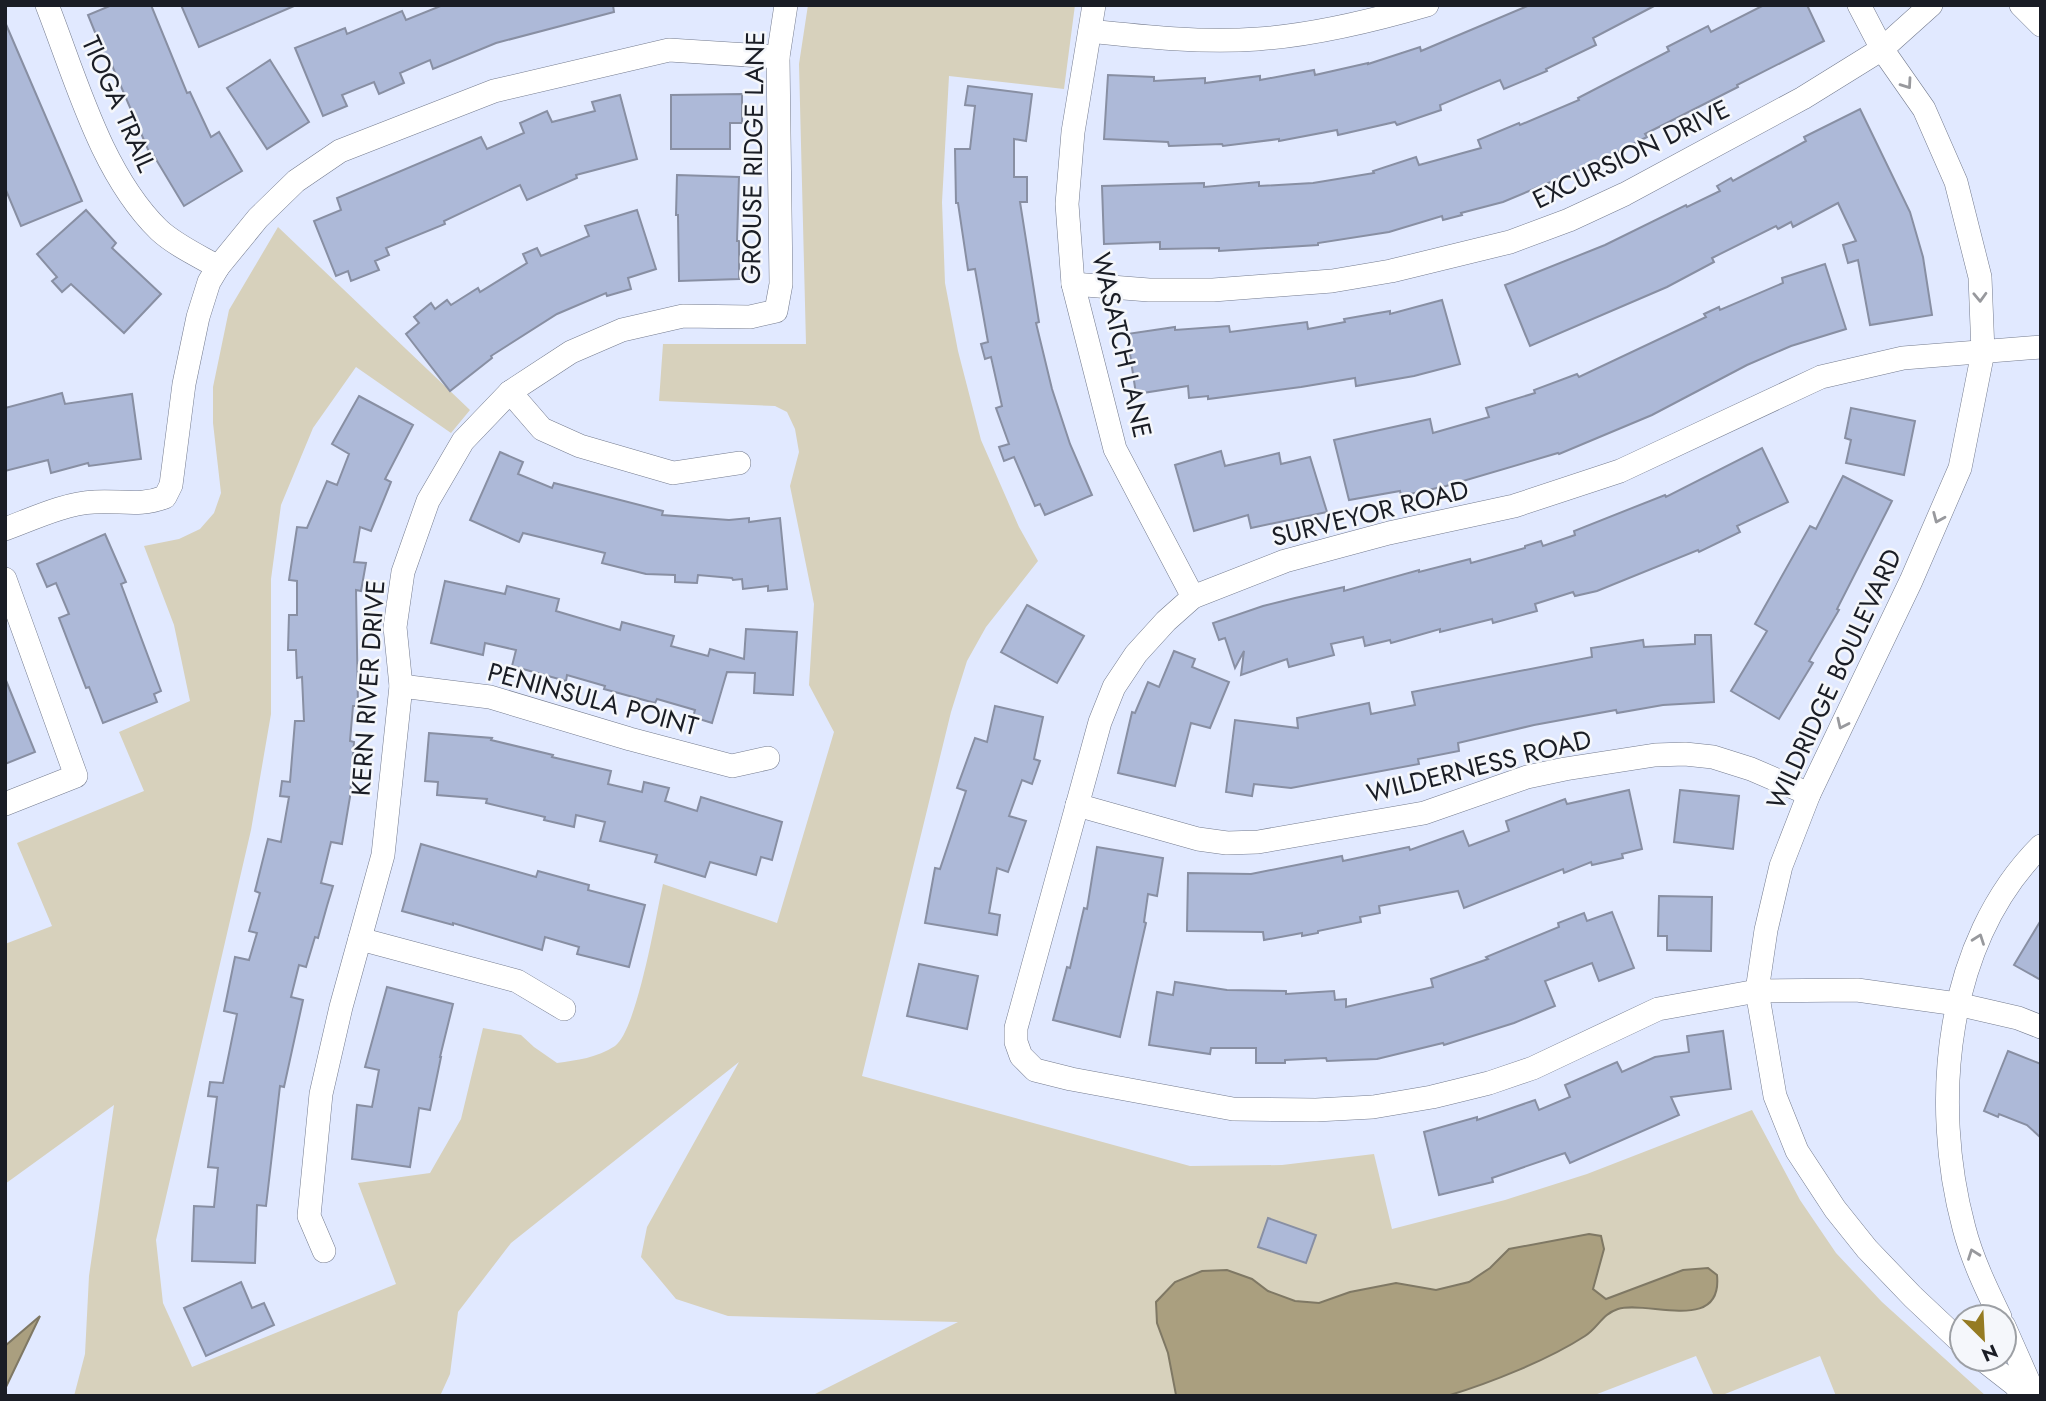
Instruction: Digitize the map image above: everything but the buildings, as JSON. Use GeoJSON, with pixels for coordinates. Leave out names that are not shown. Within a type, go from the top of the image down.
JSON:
{"type":"FeatureCollection","features":[{"type":"Feature","properties":{"kind":"street","name":"TIOGA TRAIL"},"geometry":{"type":"LineString","coordinates":[[47,5],[106,155],[126,191],[160,231],[218,267]]}},
{"type":"Feature","properties":{"kind":"street","name":"GROUSE RIDGE LANE"},"geometry":{"type":"LineString","coordinates":[[776,312],[781,284],[778,57],[786,5]]}},
{"type":"Feature","properties":{"kind":"street","name":"WASATCH LANE"},"geometry":{"type":"LineString","coordinates":[[1094,5],[1073,132],[1067,204],[1073,284],[1115,449],[1193,597]]}},
{"type":"Feature","properties":{"kind":"street"},"geometry":{"type":"LineString","coordinates":[[1090,30],[1151,38],[1257,39],[1377,20],[1427,5]]}},
{"type":"Feature","properties":{"kind":"street","name":"WILDRIDGE BOULEVARD"},"geometry":{"type":"LineString","coordinates":[[1858,5],[1882,49],[1924,109],[1956,182],[1980,277],[1983,352],[1960,468],[1911,581],[1809,794],[1781,866],[1766,930],[1757,991],[1775,1096],[1797,1151],[1835,1209],[1867,1249],[1948,1330]]}},
{"type":"Feature","properties":{"kind":"street","name":"EXCURSION DRIVE"},"geometry":{"type":"LineString","coordinates":[[1073,284],[1149,290],[1200,290],[1332,281],[1391,271],[1510,242],[1569,220],[1625,194],[1803,98],[1882,49],[1930,5]]}},
{"type":"Feature","properties":{"kind":"street"},"geometry":{"type":"LineString","coordinates":[[2021,5],[2041,25]]}},
{"type":"Feature","properties":{"kind":"street"},"geometry":{"type":"LineString","coordinates":[[5,529],[44,514],[92,502],[149,503],[165,497],[171,485],[184,384],[198,317],[209,282],[258,218],[296,181],[340,151],[494,91],[669,50],[778,57]]}},
{"type":"Feature","properties":{"kind":"street","name":"KERN RIVER DRIVE"},"geometry":{"type":"LineString","coordinates":[[324,1251],[309,1216],[321,1094],[341,1007],[383,855],[401,686],[395,627],[403,572],[428,500],[463,441],[510,392],[571,352],[622,330],[684,316],[750,317],[776,312]]}},
{"type":"Feature","properties":{"kind":"street","name":"SURVEYOR ROAD"},"geometry":{"type":"LineString","coordinates":[[1757,991],[1658,1009],[1533,1068],[1489,1083],[1432,1097],[1373,1107],[1316,1110],[1233,1109],[1035,1070],[1021,1056],[1016,1042],[1016,1028],[1100,722],[1114,687],[1136,654],[1166,621],[1193,597],[1285,561],[1389,533],[1514,506],[1620,471],[1821,377],[1903,358],[2041,347]]}},
{"type":"Feature","properties":{"kind":"street"},"geometry":{"type":"LineString","coordinates":[[510,392],[542,429],[580,446],[673,472],[739,463]]}},
{"type":"Feature","properties":{"kind":"street"},"geometry":{"type":"LineString","coordinates":[[5,579],[76,776],[5,804]]}},
{"type":"Feature","properties":{"kind":"street","name":"PENINSULA POINT"},"geometry":{"type":"LineString","coordinates":[[401,686],[490,697],[630,739],[733,766],[768,758]]}},
{"type":"Feature","properties":{"kind":"street","name":"WILDERNESS ROAD"},"geometry":{"type":"LineString","coordinates":[[1077,805],[1198,839],[1227,843],[1258,842],[1424,813],[1527,777],[1565,769],[1655,755],[1685,754],[1713,757],[1751,769],[1809,794]]}},
{"type":"Feature","properties":{"kind":"street"},"geometry":{"type":"LineString","coordinates":[[1994,1303],[1964,1229],[1952,1173],[1946,1108],[1957,1004],[1983,929],[2009,882],[2041,846]]}},
{"type":"Feature","properties":{"kind":"street"},"geometry":{"type":"LineString","coordinates":[[360,939],[517,981],[564,1009]]}},
{"type":"Feature","properties":{"kind":"street"},"geometry":{"type":"LineString","coordinates":[[1757,991],[1857,990],[1957,1004],[2018,1018],[2041,1027]]}},
{"type":"Feature","properties":{"kind":"street"},"geometry":{"type":"LineString","coordinates":[[2018,1358],[2035,1396]]}},
{"type":"Feature","properties":{"kind":"street"},"geometry":{"type":"LineString","coordinates":[[2000,1373],[2025,1396]]}},
{"type":"Feature","properties":{"kind":"shaded area"},"geometry":{"type":"Polygon","coordinates":[[[808,5],[1075,5],[1064,89],[949,76],[942,202],[945,283],[958,351],[981,440],[1019,527],[1038,561],[986,627],[967,661],[951,712],[862,1076],[1190,1166],[1282,1165],[1374,1154],[1392,1229],[1505,1200],[1587,1174],[1752,1110],[1800,1200],[1836,1253],[1882,1302],[1948,1362],[1948,1373],[1961,1373],[1986,1396],[1836,1396],[1820,1356],[1720,1396],[1714,1396],[1696,1356],[1592,1396],[811,1396],[958,1322],[728,1316],[676,1299],[641,1257],[647,1227],[739,1062],[511,1243],[458,1312],[450,1374],[440,1396],[74,1396],[85,1354],[89,1276],[114,1105],[5,1184],[5,944],[52,926],[17,843],[144,791],[119,732],[190,701],[174,625],[144,546],[179,539],[200,529],[214,513],[221,493],[213,423],[213,387],[229,310],[278,227],[470,410],[451,433],[356,367],[313,428],[281,505],[271,579],[271,714],[251,830],[156,1240],[163,1303],[192,1367],[396,1284],[358,1183],[430,1173],[461,1119],[483,1028],[521,1035],[557,1063],[594,1056],[615,1046],[623,1036],[638,996],[663,884],[777,923],[834,732],[809,685],[814,604],[790,486],[799,452],[795,429],[787,412],[775,406],[659,401],[663,344],[806,344],[799,64],[808,5]]]}},
{"type":"Feature","properties":{"kind":"shaded area"},"geometry":{"type":"Polygon","coordinates":[[[1589,1234],[1601,1236],[1604,1249],[1593,1289],[1606,1299],[1683,1270],[1708,1268],[1717,1275],[1716,1293],[1708,1304],[1696,1309],[1618,1309],[1608,1314],[1585,1336],[1554,1354],[1500,1378],[1447,1396],[1176,1395],[1168,1353],[1157,1323],[1156,1302],[1175,1282],[1202,1271],[1227,1270],[1252,1279],[1268,1291],[1295,1301],[1319,1303],[1350,1292],[1396,1283],[1436,1290],[1469,1282],[1490,1268],[1509,1249],[1589,1234]]]}},
{"type":"Feature","properties":{"kind":"shaded area"},"geometry":{"type":"Polygon","coordinates":[[[40,1316],[5,1389],[5,1346],[40,1316]]]}}]}
